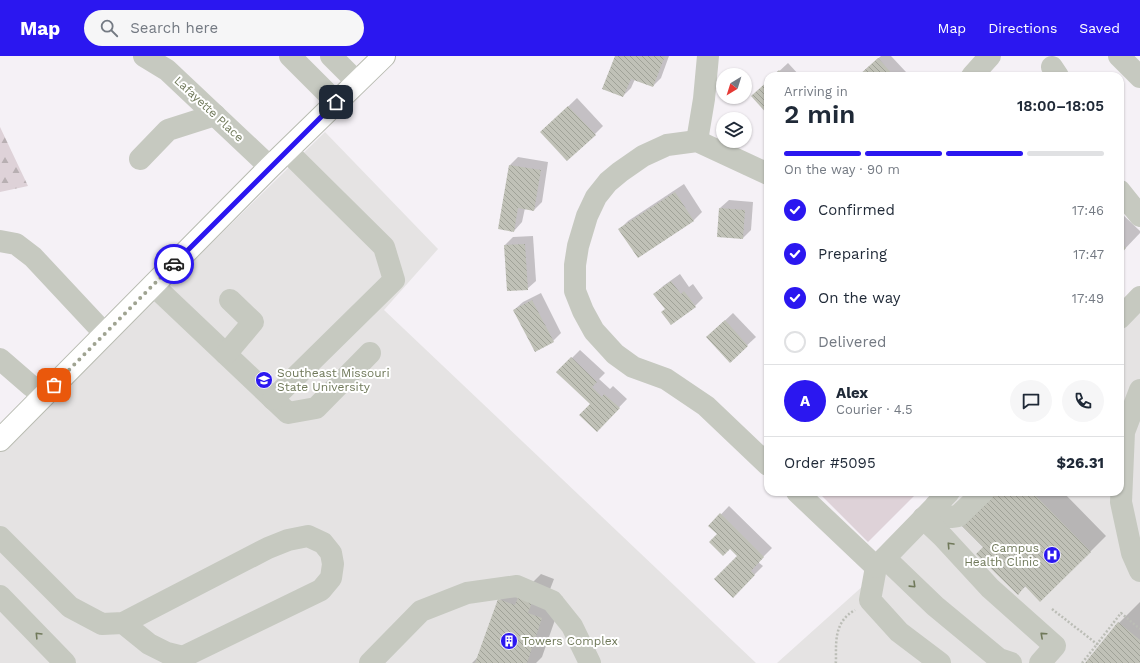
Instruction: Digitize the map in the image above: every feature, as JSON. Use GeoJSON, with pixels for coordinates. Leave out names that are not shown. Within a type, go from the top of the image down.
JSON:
{"type":"FeatureCollection","features":[{"type":"Feature","properties":{"kind":"main road"},"geometry":{"type":"LineString","coordinates":[[0,440],[287,150],[384,56]]}},
{"type":"Feature","properties":{"kind":"street","name":"Lafayette Place"},"geometry":{"type":"LineString","coordinates":[[144,56],[167,70],[270,167]]}},
{"type":"Feature","properties":{"kind":"street"},"geometry":{"type":"LineString","coordinates":[[290,56],[336,102]]}},
{"type":"Feature","properties":{"kind":"street"},"geometry":{"type":"LineString","coordinates":[[331,56],[357,82]]}},
{"type":"Feature","properties":{"kind":"street"},"geometry":{"type":"LineString","coordinates":[[697,140],[704,99],[708,56]]}},
{"type":"Feature","properties":{"kind":"street"},"geometry":{"type":"LineString","coordinates":[[976,72],[990,56]]}},
{"type":"Feature","properties":{"kind":"street"},"geometry":{"type":"LineString","coordinates":[[1119,56],[1140,77]]}},
{"type":"Feature","properties":{"kind":"street"},"geometry":{"type":"LineString","coordinates":[[140,159],[168,130],[215,115]]}},
{"type":"Feature","properties":{"kind":"street"},"geometry":{"type":"LineString","coordinates":[[764,172],[697,140],[668,145],[643,156],[608,182],[596,197],[587,216],[578,246],[575,265],[575,291],[583,311],[594,331],[615,354],[633,366],[666,379],[706,406],[764,461]]}},
{"type":"Feature","properties":{"kind":"street"},"geometry":{"type":"LineString","coordinates":[[274,399],[394,280],[384,248],[287,150]]}},
{"type":"Feature","properties":{"kind":"street"},"geometry":{"type":"LineString","coordinates":[[1124,196],[1140,216]]}},
{"type":"Feature","properties":{"kind":"street"},"geometry":{"type":"LineString","coordinates":[[0,241],[16,244],[33,257],[105,334]]}},
{"type":"Feature","properties":{"kind":"street"},"geometry":{"type":"LineString","coordinates":[[153,285],[288,414],[316,408],[370,353]]}},
{"type":"Feature","properties":{"kind":"street"},"geometry":{"type":"LineString","coordinates":[[1124,314],[1140,297]]}},
{"type":"Feature","properties":{"kind":"street"},"geometry":{"type":"LineString","coordinates":[[226,354],[253,322],[230,300]]}},
{"type":"Feature","properties":{"kind":"street"},"geometry":{"type":"LineString","coordinates":[[0,359],[44,395]]}},
{"type":"Feature","properties":{"kind":"street"},"geometry":{"type":"LineString","coordinates":[[1124,432],[1140,390]]}},
{"type":"Feature","properties":{"kind":"street"},"geometry":{"type":"LineString","coordinates":[[801,496],[999,659],[1011,663]]}},
{"type":"Feature","properties":{"kind":"street"},"geometry":{"type":"LineString","coordinates":[[936,505],[945,515],[951,517],[958,516],[979,496]]}},
{"type":"Feature","properties":{"kind":"street"},"geometry":{"type":"LineString","coordinates":[[1121,496],[1121,502],[1132,553],[1140,571]]}},
{"type":"Feature","properties":{"kind":"street"},"geometry":{"type":"LineString","coordinates":[[936,505],[880,562],[870,600],[898,632],[940,663]]}},
{"type":"Feature","properties":{"kind":"street"},"geometry":{"type":"LineString","coordinates":[[936,505],[943,537],[990,588],[1055,646],[1040,663]]}},
{"type":"Feature","properties":{"kind":"street"},"geometry":{"type":"LineString","coordinates":[[0,537],[70,607],[102,624],[122,623],[268,548],[288,540],[308,536],[323,543],[331,553],[333,564],[330,578],[321,590],[184,657],[167,653],[149,644],[122,623]]}},
{"type":"Feature","properties":{"kind":"street"},"geometry":{"type":"LineString","coordinates":[[370,663],[420,611],[467,593],[517,586],[552,601],[572,626],[590,663]]}},
{"type":"Feature","properties":{"kind":"street"},"geometry":{"type":"LineString","coordinates":[[0,596],[65,663]]}},
{"type":"Feature","properties":{"kind":"path"},"geometry":{"type":"LineString","coordinates":[[834,663],[836,662],[836,644],[839,627],[851,612],[870,600]]}},
{"type":"Feature","properties":{"kind":"path"},"geometry":{"type":"LineString","coordinates":[[1052,609],[1097,644],[1098,643]]}},
{"type":"Feature","properties":{"kind":"path"},"geometry":{"type":"LineString","coordinates":[[1082,663],[1121,613],[1140,629]]}},
{"type":"Feature","properties":{"kind":"shaded area","name":"Southeast Missouri State University"},"geometry":{"type":"Polygon","coordinates":[[[325,132],[438,249],[384,310],[756,663],[0,663],[0,450],[325,132]]]}},
{"type":"Feature","properties":{"kind":"shaded area"},"geometry":{"type":"Polygon","coordinates":[[[1140,302],[1140,663],[777,663],[912,542],[956,496],[1124,496],[1124,319],[1140,302]]]}},
{"type":"Feature","properties":{"kind":"green space"},"geometry":{"type":"Polygon","coordinates":[[[0,127],[28,186],[0,192],[0,127]]]}},
{"type":"Feature","properties":{"kind":"green space"},"geometry":{"type":"Polygon","coordinates":[[[822,496],[914,496],[868,542],[822,496]]]}},
{"type":"Feature","properties":{"kind":"building"},"geometry":{"type":"Polygon","coordinates":[[[615,56],[665,56],[653,87],[631,79],[623,97],[602,89],[615,56]]]}},
{"type":"Feature","properties":{"kind":"building"},"geometry":{"type":"Polygon","coordinates":[[[878,58],[890,72],[862,72],[878,58]]]}},
{"type":"Feature","properties":{"kind":"building"},"geometry":{"type":"Polygon","coordinates":[[[764,85],[764,111],[752,97],[752,95],[764,85]]]}},
{"type":"Feature","properties":{"kind":"building"},"geometry":{"type":"Polygon","coordinates":[[[568,106],[596,135],[567,161],[540,132],[568,106]]]}},
{"type":"Feature","properties":{"kind":"building"},"geometry":{"type":"Polygon","coordinates":[[[509,165],[541,170],[534,211],[518,208],[514,232],[498,229],[509,165]]]}},
{"type":"Feature","properties":{"kind":"building"},"geometry":{"type":"Polygon","coordinates":[[[675,192],[694,221],[638,258],[618,229],[675,192]]]}},
{"type":"Feature","properties":{"kind":"building"},"geometry":{"type":"Polygon","coordinates":[[[719,208],[745,210],[743,239],[717,237],[719,208]]]}},
{"type":"Feature","properties":{"kind":"building"},"geometry":{"type":"Polygon","coordinates":[[[525,244],[528,290],[507,291],[504,245],[525,244]]]}},
{"type":"Feature","properties":{"kind":"building"},"geometry":{"type":"Polygon","coordinates":[[[671,281],[681,294],[684,291],[696,307],[671,325],[661,312],[665,309],[653,294],[671,281]]]}},
{"type":"Feature","properties":{"kind":"building"},"geometry":{"type":"Polygon","coordinates":[[[532,300],[554,342],[535,352],[513,310],[532,300]]]}},
{"type":"Feature","properties":{"kind":"building"},"geometry":{"type":"Polygon","coordinates":[[[725,320],[748,346],[730,363],[706,337],[725,320]]]}},
{"type":"Feature","properties":{"kind":"building"},"geometry":{"type":"Polygon","coordinates":[[[571,357],[597,382],[592,387],[602,397],[604,394],[620,408],[597,432],[579,415],[590,404],[556,372],[571,357]]]}},
{"type":"Feature","properties":{"kind":"building"},"geometry":{"type":"Polygon","coordinates":[[[991,496],[1036,496],[1091,552],[1040,602],[1025,586],[1018,595],[976,554],[983,547],[961,525],[991,496]]]}},
{"type":"Feature","properties":{"kind":"building"},"geometry":{"type":"Polygon","coordinates":[[[720,513],[764,557],[751,571],[755,575],[733,598],[714,579],[737,556],[730,549],[723,556],[709,542],[717,534],[708,526],[720,513]]]}},
{"type":"Feature","properties":{"kind":"building","name":"Towers Complex"},"geometry":{"type":"Polygon","coordinates":[[[519,595],[533,600],[528,613],[542,618],[527,663],[475,663],[498,599],[515,605],[519,595]]]}},
{"type":"Feature","properties":{"kind":"building"},"geometry":{"type":"Polygon","coordinates":[[[1118,622],[1140,640],[1140,663],[1085,663],[1118,622]]]}},
{"type":"Feature","properties":{"kind":"way so far"},"geometry":{"type":"LineString","coordinates":[[54,385],[174,264]]}},
{"type":"Feature","properties":{"kind":"place","name":"Southeast Missouri State University"},"geometry":{"type":"Point","coordinates":[264,380]}},
{"type":"Feature","properties":{"kind":"place","name":"Campus Health Clinic"},"geometry":{"type":"Point","coordinates":[1052,555]}},
{"type":"Feature","properties":{"kind":"place","name":"Towers Complex"},"geometry":{"type":"Point","coordinates":[509,641]}},
{"type":"Feature","properties":{"kind":"route"},"geometry":{"type":"LineString","coordinates":[[174,264],[336,102]]}}]}
